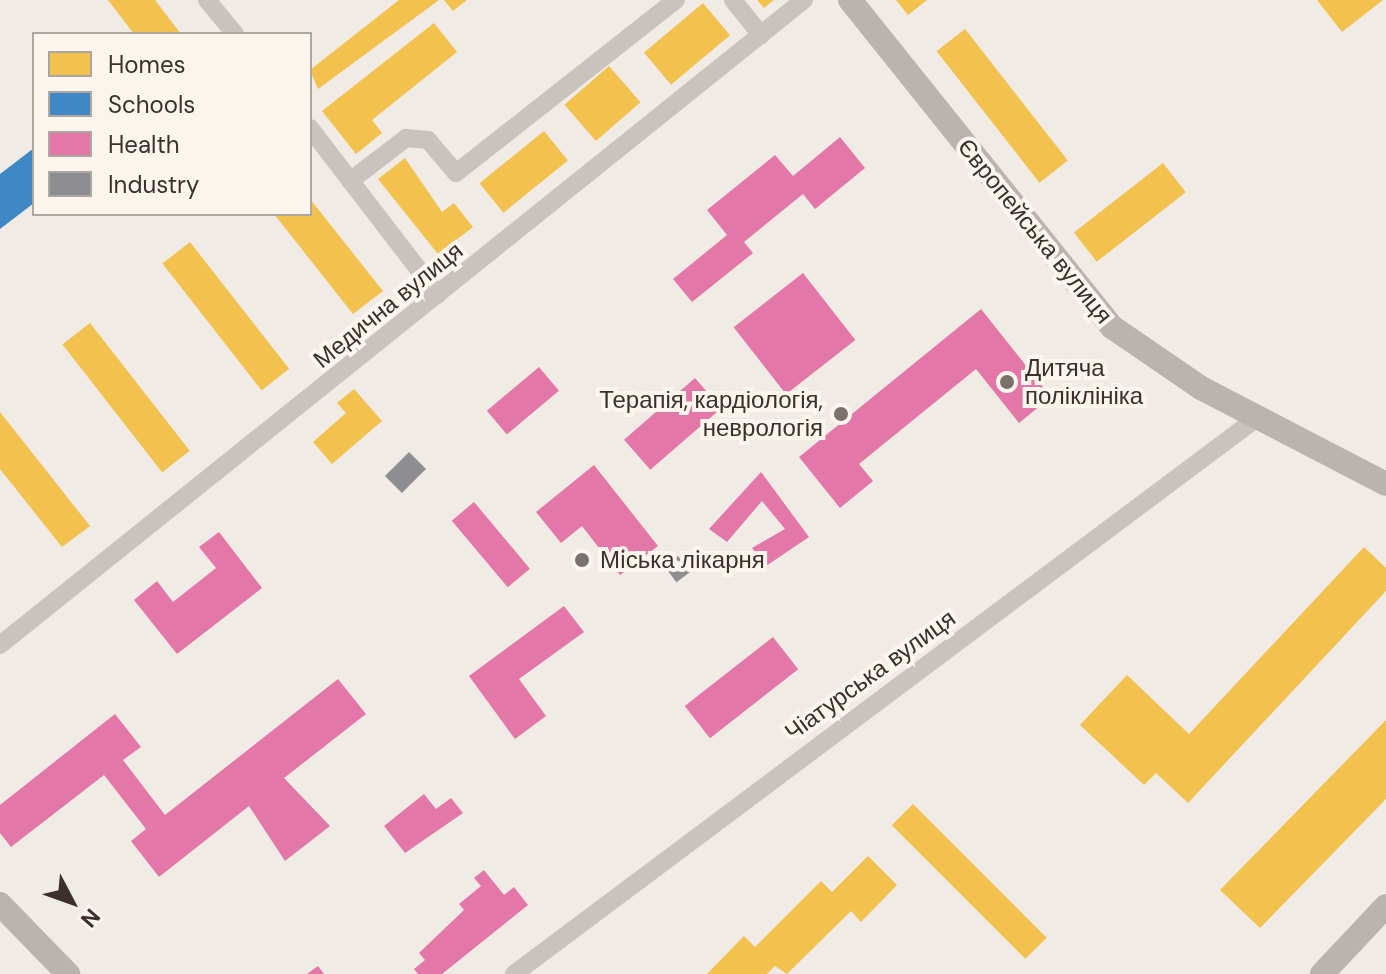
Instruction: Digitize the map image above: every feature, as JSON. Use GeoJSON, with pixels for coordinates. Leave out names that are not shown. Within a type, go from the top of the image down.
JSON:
{"type":"FeatureCollection","features":[{"type":"Feature","properties":{"kind":"street"},"geometry":{"type":"LineString","coordinates":[[207,0],[233,32]]}},
{"type":"Feature","properties":{"kind":"street"},"geometry":{"type":"LineString","coordinates":[[350,181],[406,138],[428,140],[456,173],[676,0]]}},
{"type":"Feature","properties":{"kind":"street"},"geometry":{"type":"LineString","coordinates":[[733,0],[761,35]]}},
{"type":"Feature","properties":{"kind":"street","name":"Медична вулиця"},"geometry":{"type":"LineString","coordinates":[[0,645],[804,0]]}},
{"type":"Feature","properties":{"kind":"street","name":"Європейська вулиця"},"geometry":{"type":"LineString","coordinates":[[850,0],[1112,327],[1257,418],[1386,484]]}},
{"type":"Feature","properties":{"kind":"street"},"geometry":{"type":"LineString","coordinates":[[312,131],[438,295]]}},
{"type":"Feature","properties":{"kind":"street","name":"Чіатурська вулиця"},"geometry":{"type":"LineString","coordinates":[[514,974],[1257,418]]}},
{"type":"Feature","properties":{"kind":"street"},"geometry":{"type":"LineString","coordinates":[[0,904],[68,974]]}},
{"type":"Feature","properties":{"kind":"street"},"geometry":{"type":"LineString","coordinates":[[1322,974],[1386,906]]}},
{"type":"Feature","properties":{"kind":"building: Homes"},"geometry":{"type":"Polygon","coordinates":[[[108,0],[155,0],[179,32],[132,32],[108,0]]]}},
{"type":"Feature","properties":{"kind":"building: Homes"},"geometry":{"type":"Polygon","coordinates":[[[399,0],[439,0],[318,89],[312,68],[399,0]]]}},
{"type":"Feature","properties":{"kind":"building: Homes"},"geometry":{"type":"Polygon","coordinates":[[[444,0],[467,0],[453,11],[444,0]]]}},
{"type":"Feature","properties":{"kind":"building: Homes"},"geometry":{"type":"Polygon","coordinates":[[[757,0],[774,0],[764,8],[757,0]]]}},
{"type":"Feature","properties":{"kind":"building: Homes"},"geometry":{"type":"Polygon","coordinates":[[[896,0],[927,0],[908,15],[896,0]]]}},
{"type":"Feature","properties":{"kind":"building: Homes"},"geometry":{"type":"Polygon","coordinates":[[[1317,0],[1383,0],[1342,32],[1317,0]]]}},
{"type":"Feature","properties":{"kind":"building: Homes"},"geometry":{"type":"Polygon","coordinates":[[[703,3],[730,35],[671,85],[644,52],[703,3]]]}},
{"type":"Feature","properties":{"kind":"building: Homes"},"geometry":{"type":"Polygon","coordinates":[[[434,23],[457,52],[372,120],[382,133],[356,154],[322,111],[434,23]]]}},
{"type":"Feature","properties":{"kind":"building: Homes"},"geometry":{"type":"Polygon","coordinates":[[[965,29],[1068,161],[1039,183],[937,51],[965,29]]]}},
{"type":"Feature","properties":{"kind":"building: Homes"},"geometry":{"type":"Polygon","coordinates":[[[609,66],[640,102],[596,141],[564,105],[609,66]]]}},
{"type":"Feature","properties":{"kind":"building: Homes"},"geometry":{"type":"Polygon","coordinates":[[[544,131],[568,161],[503,213],[479,183],[544,131]]]}},
{"type":"Feature","properties":{"kind":"building: Homes"},"geometry":{"type":"Polygon","coordinates":[[[405,158],[442,212],[454,203],[473,227],[438,254],[378,179],[405,158]]]}},
{"type":"Feature","properties":{"kind":"building: Homes"},"geometry":{"type":"Polygon","coordinates":[[[1163,163],[1186,192],[1097,262],[1074,233],[1163,163]]]}},
{"type":"Feature","properties":{"kind":"building: Homes"},"geometry":{"type":"Polygon","coordinates":[[[312,202],[383,291],[353,314],[276,216],[312,216],[312,202]]]}},
{"type":"Feature","properties":{"kind":"building: Homes"},"geometry":{"type":"Polygon","coordinates":[[[190,242],[289,369],[262,390],[162,264],[190,242]]]}},
{"type":"Feature","properties":{"kind":"building: Homes"},"geometry":{"type":"Polygon","coordinates":[[[90,323],[190,451],[162,472],[62,345],[90,323]]]}},
{"type":"Feature","properties":{"kind":"building: Homes"},"geometry":{"type":"Polygon","coordinates":[[[354,389],[382,421],[332,464],[313,442],[346,413],[337,403],[354,389]]]}},
{"type":"Feature","properties":{"kind":"building: Homes"},"geometry":{"type":"Polygon","coordinates":[[[0,412],[90,526],[62,547],[0,469],[0,412]]]}},
{"type":"Feature","properties":{"kind":"building: Homes"},"geometry":{"type":"Polygon","coordinates":[[[1364,547],[1386,568],[1386,591],[1188,803],[1156,773],[1144,785],[1080,725],[1127,675],[1189,734],[1364,547]]]}},
{"type":"Feature","properties":{"kind":"building: Homes"},"geometry":{"type":"Polygon","coordinates":[[[1386,720],[1386,799],[1260,928],[1220,890],[1386,720]]]}},
{"type":"Feature","properties":{"kind":"building: Homes"},"geometry":{"type":"Polygon","coordinates":[[[913,804],[1047,938],[1025,959],[892,825],[913,804]]]}},
{"type":"Feature","properties":{"kind":"building: Homes"},"geometry":{"type":"Polygon","coordinates":[[[868,856],[897,885],[861,922],[851,911],[787,974],[775,966],[767,974],[707,974],[744,936],[755,947],[821,881],[832,892],[868,856]]]}},
{"type":"Feature","properties":{"kind":"building: Schools"},"geometry":{"type":"Polygon","coordinates":[[[32,150],[32,205],[0,229],[0,174],[32,150]]]}},
{"type":"Feature","properties":{"kind":"building: Health"},"geometry":{"type":"Polygon","coordinates":[[[840,137],[865,168],[815,209],[803,194],[744,242],[753,253],[692,302],[673,279],[727,235],[707,210],[775,155],[793,176],[840,137]]]}},
{"type":"Feature","properties":{"kind":"building: Health"},"geometry":{"type":"Polygon","coordinates":[[[803,273],[855,340],[786,394],[734,327],[803,273]]]}},
{"type":"Feature","properties":{"kind":"building: Health"},"geometry":{"type":"Polygon","coordinates":[[[981,309],[1051,397],[1019,423],[976,369],[859,464],[873,481],[840,508],[799,457],[981,309]]]}},
{"type":"Feature","properties":{"kind":"building: Health"},"geometry":{"type":"Polygon","coordinates":[[[539,367],[559,391],[507,434],[487,411],[539,367]]]}},
{"type":"Feature","properties":{"kind":"building: Health"},"geometry":{"type":"Polygon","coordinates":[[[695,378],[721,408],[650,470],[624,440],[695,378]]]}},
{"type":"Feature","properties":{"kind":"building: Health"},"geometry":{"type":"Polygon","coordinates":[[[594,465],[658,546],[620,575],[582,526],[561,543],[536,512],[594,465]]]}},
{"type":"Feature","properties":{"kind":"building: Health"},"geometry":{"type":"Polygon","coordinates":[[[761,472],[809,537],[766,566],[752,548],[785,529],[762,501],[727,542],[709,529],[761,472]]]}},
{"type":"Feature","properties":{"kind":"building: Health"},"geometry":{"type":"Polygon","coordinates":[[[474,502],[530,569],[508,587],[452,521],[474,502]]]}},
{"type":"Feature","properties":{"kind":"building: Health"},"geometry":{"type":"Polygon","coordinates":[[[219,532],[262,588],[177,654],[134,600],[157,581],[173,602],[216,568],[199,547],[219,532]]]}},
{"type":"Feature","properties":{"kind":"building: Health"},"geometry":{"type":"Polygon","coordinates":[[[564,606],[584,632],[519,679],[546,716],[515,739],[469,676],[564,606]]]}},
{"type":"Feature","properties":{"kind":"building: Health"},"geometry":{"type":"Polygon","coordinates":[[[773,637],[798,669],[710,738],[685,706],[773,637]]]}},
{"type":"Feature","properties":{"kind":"building: Health"},"geometry":{"type":"Polygon","coordinates":[[[338,679],[366,714],[284,778],[330,826],[285,861],[249,806],[159,877],[131,841],[146,829],[104,775],[11,847],[0,833],[0,805],[115,714],[141,747],[123,760],[165,815],[338,679]]]}},
{"type":"Feature","properties":{"kind":"building: Health"},"geometry":{"type":"Polygon","coordinates":[[[424,794],[436,809],[451,798],[463,813],[405,853],[384,826],[424,794]]]}},
{"type":"Feature","properties":{"kind":"building: Health"},"geometry":{"type":"Polygon","coordinates":[[[484,870],[504,895],[514,887],[528,905],[442,974],[418,974],[414,969],[425,960],[419,953],[464,910],[459,904],[481,886],[474,878],[484,870]]]}},
{"type":"Feature","properties":{"kind":"building: Health"},"geometry":{"type":"Polygon","coordinates":[[[318,966],[324,974],[307,974],[318,966]]]}},
{"type":"Feature","properties":{"kind":"building: Industry"},"geometry":{"type":"Polygon","coordinates":[[[409,452],[426,469],[402,493],[385,476],[409,452]]]}},
{"type":"Feature","properties":{"kind":"building: Industry"},"geometry":{"type":"Polygon","coordinates":[[[678,556],[690,572],[676,582],[664,566],[678,556]]]}},
{"type":"Feature","properties":{"kind":"place","name":"Дитяча поліклініка"},"geometry":{"type":"Point","coordinates":[1007,382]}},
{"type":"Feature","properties":{"kind":"place","name":"Терапія, кардіологія, неврологія"},"geometry":{"type":"Point","coordinates":[841,414]}},
{"type":"Feature","properties":{"kind":"place","name":"Мiська лiкарня"},"geometry":{"type":"Point","coordinates":[582,560]}}]}
